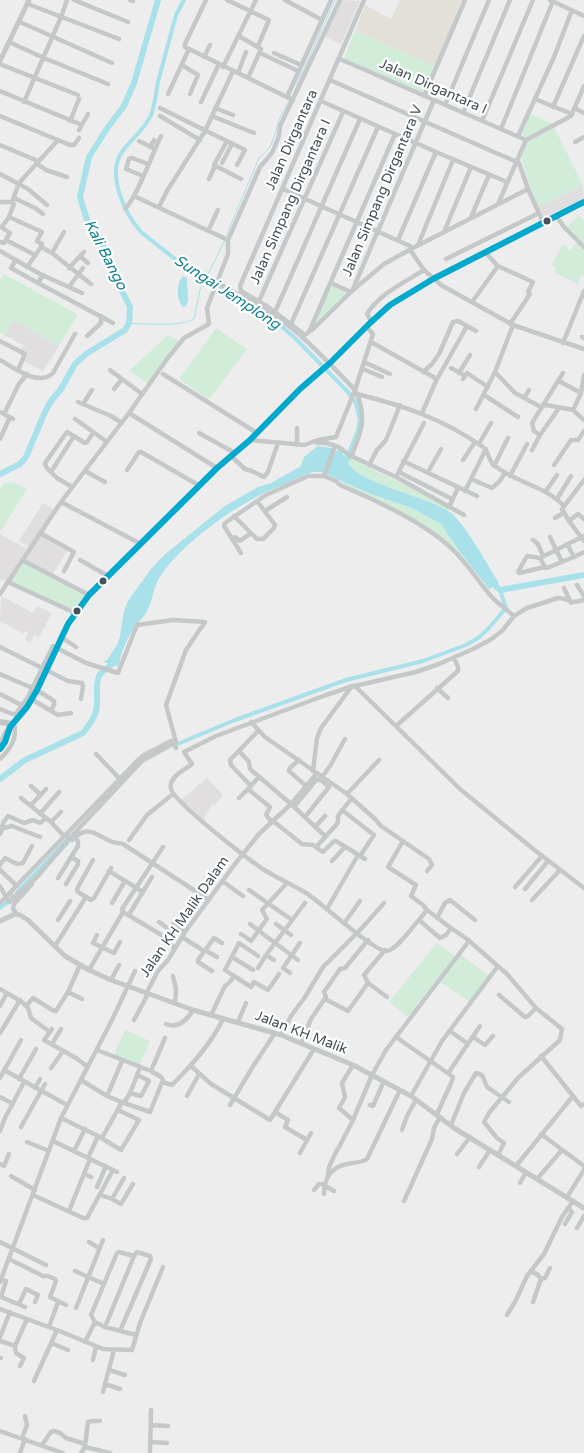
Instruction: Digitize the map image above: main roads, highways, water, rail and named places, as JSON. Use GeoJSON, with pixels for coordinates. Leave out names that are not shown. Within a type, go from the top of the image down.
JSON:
{"type":"FeatureCollection","features":[{"type":"Feature","properties":{"kind":"main road"},"geometry":{"type":"LineString","coordinates":[[0,755],[9,738],[10,725],[27,707],[37,690],[61,637],[75,613],[89,595],[217,468],[258,433],[300,389],[323,370],[390,305],[433,279],[584,202]]}},
{"type":"Feature","properties":{"kind":"main road"},"geometry":{"type":"LineString","coordinates":[[0,722],[10,725]]}},
{"type":"Feature","properties":{"kind":"main road"},"geometry":{"type":"LineString","coordinates":[[0,749],[9,738]]}},
{"type":"Feature","properties":{"kind":"water"},"geometry":{"type":"Polygon","coordinates":[[[183,276],[187,278],[188,300],[186,306],[183,307],[179,300],[178,292],[179,283],[183,276]]]}},
{"type":"Feature","properties":{"kind":"water"},"geometry":{"type":"Polygon","coordinates":[[[318,446],[333,450],[324,473],[309,473],[254,498],[224,516],[195,538],[161,575],[148,609],[126,642],[119,666],[103,662],[107,660],[117,645],[128,601],[151,569],[164,555],[225,506],[301,466],[304,457],[318,446]]]}},
{"type":"Feature","properties":{"kind":"water"},"geometry":{"type":"Polygon","coordinates":[[[339,449],[343,452],[343,455],[351,458],[348,463],[355,471],[367,478],[441,507],[451,513],[470,536],[499,583],[489,589],[441,524],[412,508],[371,494],[326,474],[334,453],[339,449]]]}},
{"type":"Feature","properties":{"kind":"water"},"geometry":{"type":"Polygon","coordinates":[[[65,839],[70,843],[20,898],[14,893],[65,839]]]}},
{"type":"Feature","properties":{"kind":"waterway","name":"Kali Bango"},"geometry":{"type":"LineString","coordinates":[[0,474],[20,464],[26,457],[45,412],[75,364],[86,354],[125,330],[129,323],[130,307],[110,267],[102,241],[87,220],[80,197],[89,157],[124,106],[134,83],[158,0]]}},
{"type":"Feature","properties":{"kind":"waterway","name":"Sungai Jemplong"},"geometry":{"type":"LineString","coordinates":[[184,0],[176,15],[151,115],[122,152],[118,161],[116,171],[117,182],[124,205],[141,232],[190,271],[280,325],[348,392],[356,403],[360,420],[348,456]]}},
{"type":"Feature","properties":{"kind":"waterway"},"geometry":{"type":"LineString","coordinates":[[296,86],[335,0]]}},
{"type":"Feature","properties":{"kind":"waterway"},"geometry":{"type":"LineString","coordinates":[[226,236],[259,158],[271,144],[279,121],[289,101]]}},
{"type":"Feature","properties":{"kind":"waterway"},"geometry":{"type":"LineString","coordinates":[[129,323],[171,324],[194,319],[200,290],[225,240]]}},
{"type":"Feature","properties":{"kind":"waterway"},"geometry":{"type":"LineString","coordinates":[[490,581],[500,590],[584,575]]}},
{"type":"Feature","properties":{"kind":"waterway"},"geometry":{"type":"LineString","coordinates":[[175,745],[235,720],[346,680],[423,661],[466,645],[488,629],[506,608],[500,590]]}},
{"type":"Feature","properties":{"kind":"waterway"},"geometry":{"type":"LineString","coordinates":[[0,779],[25,760],[83,733],[96,712],[99,676],[117,659]]}},
{"type":"Feature","properties":{"kind":"waterway"},"geometry":{"type":"LineString","coordinates":[[0,908],[9,901]]}}]}
